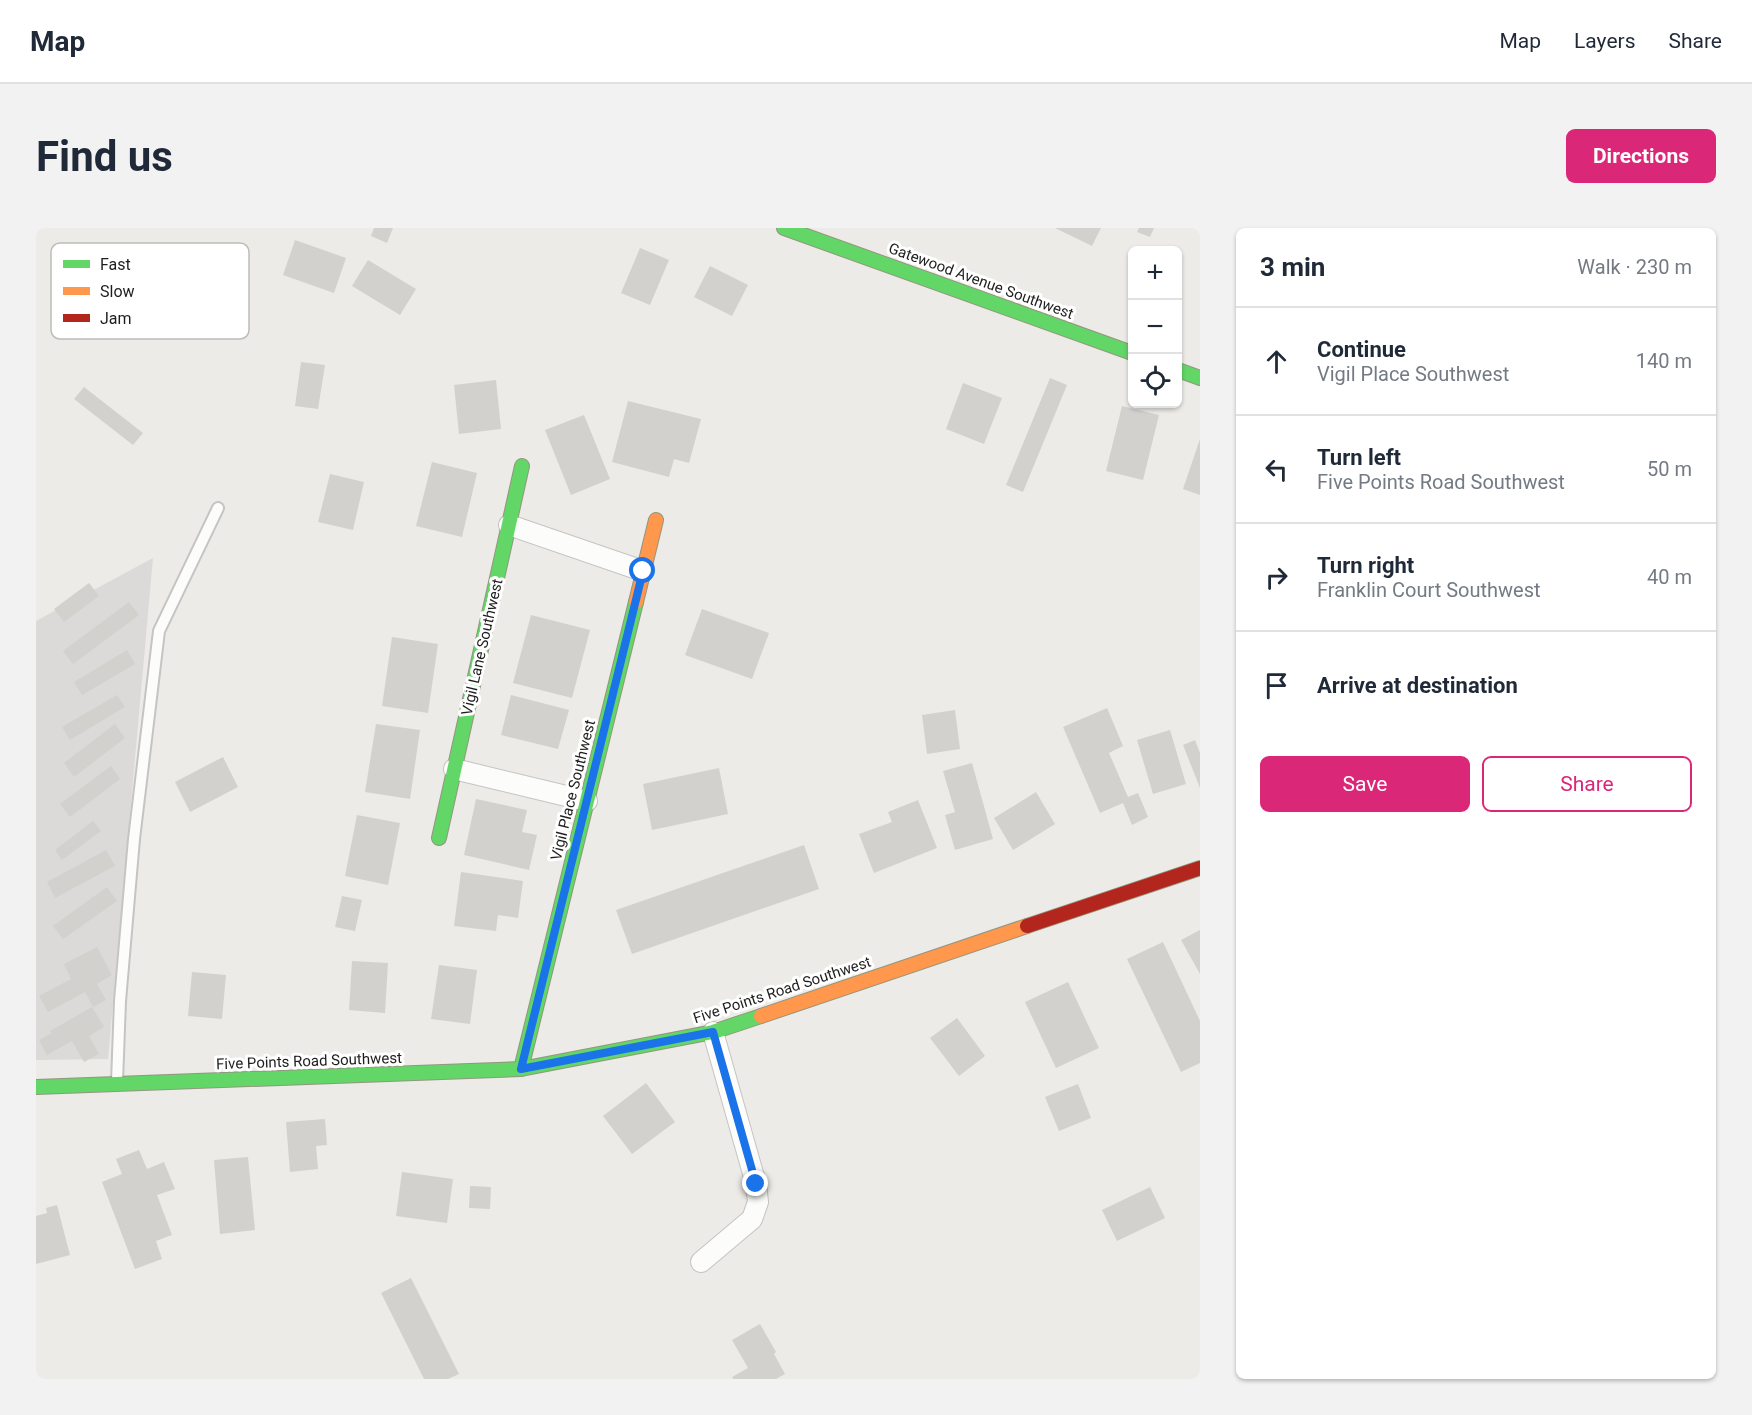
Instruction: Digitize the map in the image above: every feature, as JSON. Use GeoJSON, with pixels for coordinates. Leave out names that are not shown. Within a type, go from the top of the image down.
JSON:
{"type":"FeatureCollection","features":[{"type":"Feature","properties":{"kind":"street","name":"Gatewood Avenue Southwest"},"geometry":{"type":"LineString","coordinates":[[784,228],[1128,352]]}},
{"type":"Feature","properties":{"kind":"street"},"geometry":{"type":"LineString","coordinates":[[1182,371],[1200,378]]}},
{"type":"Feature","properties":{"kind":"street","name":"Vigil Lane Southwest"},"geometry":{"type":"LineString","coordinates":[[439,838],[522,466]]}},
{"type":"Feature","properties":{"kind":"street","name":"Vigil Place Southwest"},"geometry":{"type":"LineString","coordinates":[[521,1069],[656,520]]}},
{"type":"Feature","properties":{"kind":"street"},"geometry":{"type":"LineString","coordinates":[[509,525],[643,571]]}},
{"type":"Feature","properties":{"kind":"street"},"geometry":{"type":"LineString","coordinates":[[454,769],[587,801]]}},
{"type":"Feature","properties":{"kind":"street","name":"Five Points Road Southwest"},"geometry":{"type":"LineString","coordinates":[[36,1087],[521,1069],[713,1032],[1200,868]]}},
{"type":"Feature","properties":{"kind":"street"},"geometry":{"type":"LineString","coordinates":[[701,1262],[752,1219],[758,1202],[756,1184],[713,1032]]}},
{"type":"Feature","properties":{"kind":"lane"},"geometry":{"type":"LineString","coordinates":[[117,1085],[120,1001],[134,839],[159,631],[218,508]]}},
{"type":"Feature","properties":{"kind":"shaded area"},"geometry":{"type":"Polygon","coordinates":[[[153,558],[108,1059],[36,1060],[36,621],[153,558]]]}},
{"type":"Feature","properties":{"kind":"building"},"geometry":{"type":"Polygon","coordinates":[[[374,228],[393,228],[387,243],[371,236],[374,228]]]}},
{"type":"Feature","properties":{"kind":"building"},"geometry":{"type":"Polygon","coordinates":[[[1055,228],[1101,228],[1092,246],[1055,228]]]}},
{"type":"Feature","properties":{"kind":"building"},"geometry":{"type":"Polygon","coordinates":[[[1139,228],[1154,228],[1150,237],[1137,232],[1139,228]]]}},
{"type":"Feature","properties":{"kind":"building"},"geometry":{"type":"Polygon","coordinates":[[[295,240],[346,258],[334,293],[283,275],[295,240]]]}},
{"type":"Feature","properties":{"kind":"building"},"geometry":{"type":"Polygon","coordinates":[[[640,248],[669,260],[650,305],[621,293],[640,248]]]}},
{"type":"Feature","properties":{"kind":"building"},"geometry":{"type":"Polygon","coordinates":[[[368,260],[416,289],[400,315],[352,286],[368,260]]]}},
{"type":"Feature","properties":{"kind":"building"},"geometry":{"type":"Polygon","coordinates":[[[710,266],[748,285],[732,316],[694,297],[710,266]]]}},
{"type":"Feature","properties":{"kind":"building"},"geometry":{"type":"Polygon","coordinates":[[[301,362],[325,365],[318,409],[295,406],[301,362]]]}},
{"type":"Feature","properties":{"kind":"building"},"geometry":{"type":"Polygon","coordinates":[[[1050,378],[1067,385],[1023,492],[1006,485],[1050,378]]]}},
{"type":"Feature","properties":{"kind":"building"},"geometry":{"type":"Polygon","coordinates":[[[496,380],[501,429],[459,434],[454,385],[496,380]]]}},
{"type":"Feature","properties":{"kind":"building"},"geometry":{"type":"Polygon","coordinates":[[[963,383],[1002,398],[984,444],[946,429],[963,383]]]}},
{"type":"Feature","properties":{"kind":"building"},"geometry":{"type":"Polygon","coordinates":[[[84,387],[143,433],[133,445],[74,399],[84,387]]]}},
{"type":"Feature","properties":{"kind":"building"},"geometry":{"type":"Polygon","coordinates":[[[628,401],[701,419],[689,463],[674,459],[669,477],[612,462],[628,401]]]}},
{"type":"Feature","properties":{"kind":"building"},"geometry":{"type":"Polygon","coordinates":[[[1122,406],[1159,415],[1143,480],[1106,471],[1122,406]]]}},
{"type":"Feature","properties":{"kind":"building"},"geometry":{"type":"Polygon","coordinates":[[[584,415],[610,479],[571,495],[545,430],[584,415]]]}},
{"type":"Feature","properties":{"kind":"building"},"geometry":{"type":"Polygon","coordinates":[[[1200,439],[1200,495],[1183,489],[1200,439]]]}},
{"type":"Feature","properties":{"kind":"building"},"geometry":{"type":"Polygon","coordinates":[[[432,462],[477,473],[462,537],[416,526],[432,462]]]}},
{"type":"Feature","properties":{"kind":"building"},"geometry":{"type":"Polygon","coordinates":[[[330,474],[364,482],[353,530],[318,522],[330,474]]]}},
{"type":"Feature","properties":{"kind":"building"},"geometry":{"type":"Polygon","coordinates":[[[89,583],[99,596],[64,622],[54,609],[89,583]]]}},
{"type":"Feature","properties":{"kind":"building"},"geometry":{"type":"Polygon","coordinates":[[[129,602],[139,615],[73,664],[63,651],[129,602]]]}},
{"type":"Feature","properties":{"kind":"building"},"geometry":{"type":"Polygon","coordinates":[[[702,609],[769,633],[752,679],[685,655],[702,609]]]}},
{"type":"Feature","properties":{"kind":"building"},"geometry":{"type":"Polygon","coordinates":[[[531,615],[590,630],[572,698],[513,683],[531,615]]]}},
{"type":"Feature","properties":{"kind":"building"},"geometry":{"type":"Polygon","coordinates":[[[392,637],[438,644],[428,713],[382,706],[392,637]]]}},
{"type":"Feature","properties":{"kind":"building"},"geometry":{"type":"Polygon","coordinates":[[[127,650],[135,664],[82,695],[74,682],[127,650]]]}},
{"type":"Feature","properties":{"kind":"building"},"geometry":{"type":"Polygon","coordinates":[[[117,695],[125,707],[70,740],[62,727],[117,695]]]}},
{"type":"Feature","properties":{"kind":"building"},"geometry":{"type":"Polygon","coordinates":[[[511,695],[569,710],[558,749],[501,735],[511,695]]]}},
{"type":"Feature","properties":{"kind":"building"},"geometry":{"type":"Polygon","coordinates":[[[1107,708],[1123,746],[1109,753],[1128,797],[1138,793],[1148,817],[1132,825],[1123,803],[1100,813],[1063,727],[1107,708]]]}},
{"type":"Feature","properties":{"kind":"building"},"geometry":{"type":"Polygon","coordinates":[[[955,710],[960,749],[927,754],[922,715],[955,710]]]}},
{"type":"Feature","properties":{"kind":"building"},"geometry":{"type":"Polygon","coordinates":[[[115,724],[125,738],[74,777],[64,763],[115,724]]]}},
{"type":"Feature","properties":{"kind":"building"},"geometry":{"type":"Polygon","coordinates":[[[376,724],[420,730],[410,799],[365,792],[376,724]]]}},
{"type":"Feature","properties":{"kind":"building"},"geometry":{"type":"Polygon","coordinates":[[[1170,730],[1186,784],[1153,794],[1137,740],[1170,730]]]}},
{"type":"Feature","properties":{"kind":"building"},"geometry":{"type":"Polygon","coordinates":[[[1195,740],[1200,753],[1200,788],[1183,745],[1195,740]]]}},
{"type":"Feature","properties":{"kind":"building"},"geometry":{"type":"Polygon","coordinates":[[[223,757],[238,787],[190,812],[175,782],[223,757]]]}},
{"type":"Feature","properties":{"kind":"building"},"geometry":{"type":"Polygon","coordinates":[[[972,763],[993,839],[955,850],[945,815],[955,812],[943,771],[972,763]]]}},
{"type":"Feature","properties":{"kind":"building"},"geometry":{"type":"Polygon","coordinates":[[[111,766],[120,779],[70,817],[60,804],[111,766]]]}},
{"type":"Feature","properties":{"kind":"building"},"geometry":{"type":"Polygon","coordinates":[[[719,768],[728,814],[652,830],[643,784],[719,768]]]}},
{"type":"Feature","properties":{"kind":"building"},"geometry":{"type":"Polygon","coordinates":[[[1036,792],[1055,824],[1013,850],[994,818],[1036,792]]]}},
{"type":"Feature","properties":{"kind":"building"},"geometry":{"type":"Polygon","coordinates":[[[476,799],[527,810],[522,832],[537,835],[529,870],[464,855],[476,799]]]}},
{"type":"Feature","properties":{"kind":"building"},"geometry":{"type":"Polygon","coordinates":[[[918,800],[937,848],[874,873],[859,834],[892,822],[888,812],[918,800]]]}},
{"type":"Feature","properties":{"kind":"building"},"geometry":{"type":"Polygon","coordinates":[[[357,815],[400,823],[388,885],[345,876],[357,815]]]}},
{"type":"Feature","properties":{"kind":"building"},"geometry":{"type":"Polygon","coordinates":[[[93,821],[101,831],[62,860],[55,850],[93,821]]]}},
{"type":"Feature","properties":{"kind":"building"},"geometry":{"type":"Polygon","coordinates":[[[804,845],[819,889],[632,954],[616,910],[804,845]]]}},
{"type":"Feature","properties":{"kind":"building"},"geometry":{"type":"Polygon","coordinates":[[[106,850],[115,866],[55,898],[47,882],[106,850]]]}},
{"type":"Feature","properties":{"kind":"building"},"geometry":{"type":"Polygon","coordinates":[[[461,872],[523,881],[518,918],[498,915],[496,931],[454,926],[461,872]]]}},
{"type":"Feature","properties":{"kind":"building"},"geometry":{"type":"Polygon","coordinates":[[[107,887],[117,901],[63,939],[53,926],[107,887]]]}},
{"type":"Feature","properties":{"kind":"building"},"geometry":{"type":"Polygon","coordinates":[[[342,896],[362,900],[355,931],[335,927],[342,896]]]}},
{"type":"Feature","properties":{"kind":"building"},"geometry":{"type":"Polygon","coordinates":[[[1200,930],[1200,974],[1181,940],[1200,930]]]}},
{"type":"Feature","properties":{"kind":"building"},"geometry":{"type":"Polygon","coordinates":[[[1163,942],[1200,1021],[1200,1063],[1181,1072],[1127,959],[1163,942]]]}},
{"type":"Feature","properties":{"kind":"building"},"geometry":{"type":"Polygon","coordinates":[[[97,947],[112,975],[97,984],[106,1000],[93,1007],[85,992],[48,1012],[39,996],[71,979],[64,964],[97,947]]]}},
{"type":"Feature","properties":{"kind":"building"},"geometry":{"type":"Polygon","coordinates":[[[352,961],[388,963],[385,1013],[349,1010],[352,961]]]}},
{"type":"Feature","properties":{"kind":"building"},"geometry":{"type":"Polygon","coordinates":[[[439,965],[477,970],[470,1024],[431,1019],[439,965]]]}},
{"type":"Feature","properties":{"kind":"building"},"geometry":{"type":"Polygon","coordinates":[[[192,972],[226,975],[222,1019],[188,1016],[192,972]]]}},
{"type":"Feature","properties":{"kind":"building"},"geometry":{"type":"Polygon","coordinates":[[[1068,982],[1099,1048],[1056,1068],[1025,1002],[1068,982]]]}},
{"type":"Feature","properties":{"kind":"building"},"geometry":{"type":"Polygon","coordinates":[[[92,1007],[104,1027],[89,1036],[99,1054],[84,1062],[72,1041],[47,1055],[39,1040],[52,1033],[50,1031],[92,1007]]]}},
{"type":"Feature","properties":{"kind":"building"},"geometry":{"type":"Polygon","coordinates":[[[957,1018],[985,1056],[959,1076],[930,1038],[957,1018]]]}},
{"type":"Feature","properties":{"kind":"building"},"geometry":{"type":"Polygon","coordinates":[[[646,1083],[675,1122],[632,1154],[603,1116],[646,1083]]]}},
{"type":"Feature","properties":{"kind":"building"},"geometry":{"type":"Polygon","coordinates":[[[1078,1084],[1091,1118],[1059,1131],[1045,1097],[1078,1084]]]}},
{"type":"Feature","properties":{"kind":"building"},"geometry":{"type":"Polygon","coordinates":[[[325,1119],[327,1145],[316,1146],[318,1169],[290,1172],[286,1122],[325,1119]]]}},
{"type":"Feature","properties":{"kind":"building"},"geometry":{"type":"Polygon","coordinates":[[[139,1150],[147,1169],[164,1162],[175,1189],[157,1195],[172,1235],[156,1241],[162,1259],[135,1269],[102,1182],[122,1174],[116,1159],[139,1150]]]}},
{"type":"Feature","properties":{"kind":"building"},"geometry":{"type":"Polygon","coordinates":[[[248,1157],[255,1230],[220,1234],[214,1160],[248,1157]]]}},
{"type":"Feature","properties":{"kind":"building"},"geometry":{"type":"Polygon","coordinates":[[[402,1172],[453,1179],[447,1223],[396,1216],[402,1172]]]}},
{"type":"Feature","properties":{"kind":"building"},"geometry":{"type":"Polygon","coordinates":[[[470,1186],[491,1187],[490,1209],[469,1208],[470,1186]]]}},
{"type":"Feature","properties":{"kind":"building"},"geometry":{"type":"Polygon","coordinates":[[[1150,1187],[1165,1218],[1117,1241],[1102,1210],[1150,1187]]]}},
{"type":"Feature","properties":{"kind":"building"},"geometry":{"type":"Polygon","coordinates":[[[57,1205],[70,1255],[36,1264],[36,1216],[47,1213],[46,1208],[57,1205]]]}},
{"type":"Feature","properties":{"kind":"building"},"geometry":{"type":"Polygon","coordinates":[[[411,1278],[459,1374],[448,1379],[424,1379],[381,1293],[411,1278]]]}},
{"type":"Feature","properties":{"kind":"building"},"geometry":{"type":"Polygon","coordinates":[[[760,1324],[785,1374],[776,1379],[733,1379],[732,1377],[748,1368],[732,1340],[760,1324]]]}},
{"type":"Feature","properties":{"kind":"traffic: fast"},"geometry":{"type":"LineString","coordinates":[[784,228],[1128,352]]}},
{"type":"Feature","properties":{"kind":"traffic: fast"},"geometry":{"type":"LineString","coordinates":[[1182,371],[1200,378]]}},
{"type":"Feature","properties":{"kind":"traffic: fast"},"geometry":{"type":"LineString","coordinates":[[439,838],[522,466]]}},
{"type":"Feature","properties":{"kind":"traffic: fast"},"geometry":{"type":"LineString","coordinates":[[521,1069],[636,602]]}},
{"type":"Feature","properties":{"kind":"traffic: fast"},"geometry":{"type":"LineString","coordinates":[[36,1087],[521,1069],[713,1032],[761,1016]]}},
{"type":"Feature","properties":{"kind":"traffic: slow"},"geometry":{"type":"LineString","coordinates":[[636,602],[656,520]]}},
{"type":"Feature","properties":{"kind":"traffic: slow"},"geometry":{"type":"LineString","coordinates":[[761,1016],[1027,926]]}},
{"type":"Feature","properties":{"kind":"traffic: jam"},"geometry":{"type":"LineString","coordinates":[[1027,926],[1200,868]]}},
{"type":"Feature","properties":{"kind":"route"},"geometry":{"type":"LineString","coordinates":[[643,571],[521,1069],[713,1032],[756,1184]]}}]}
